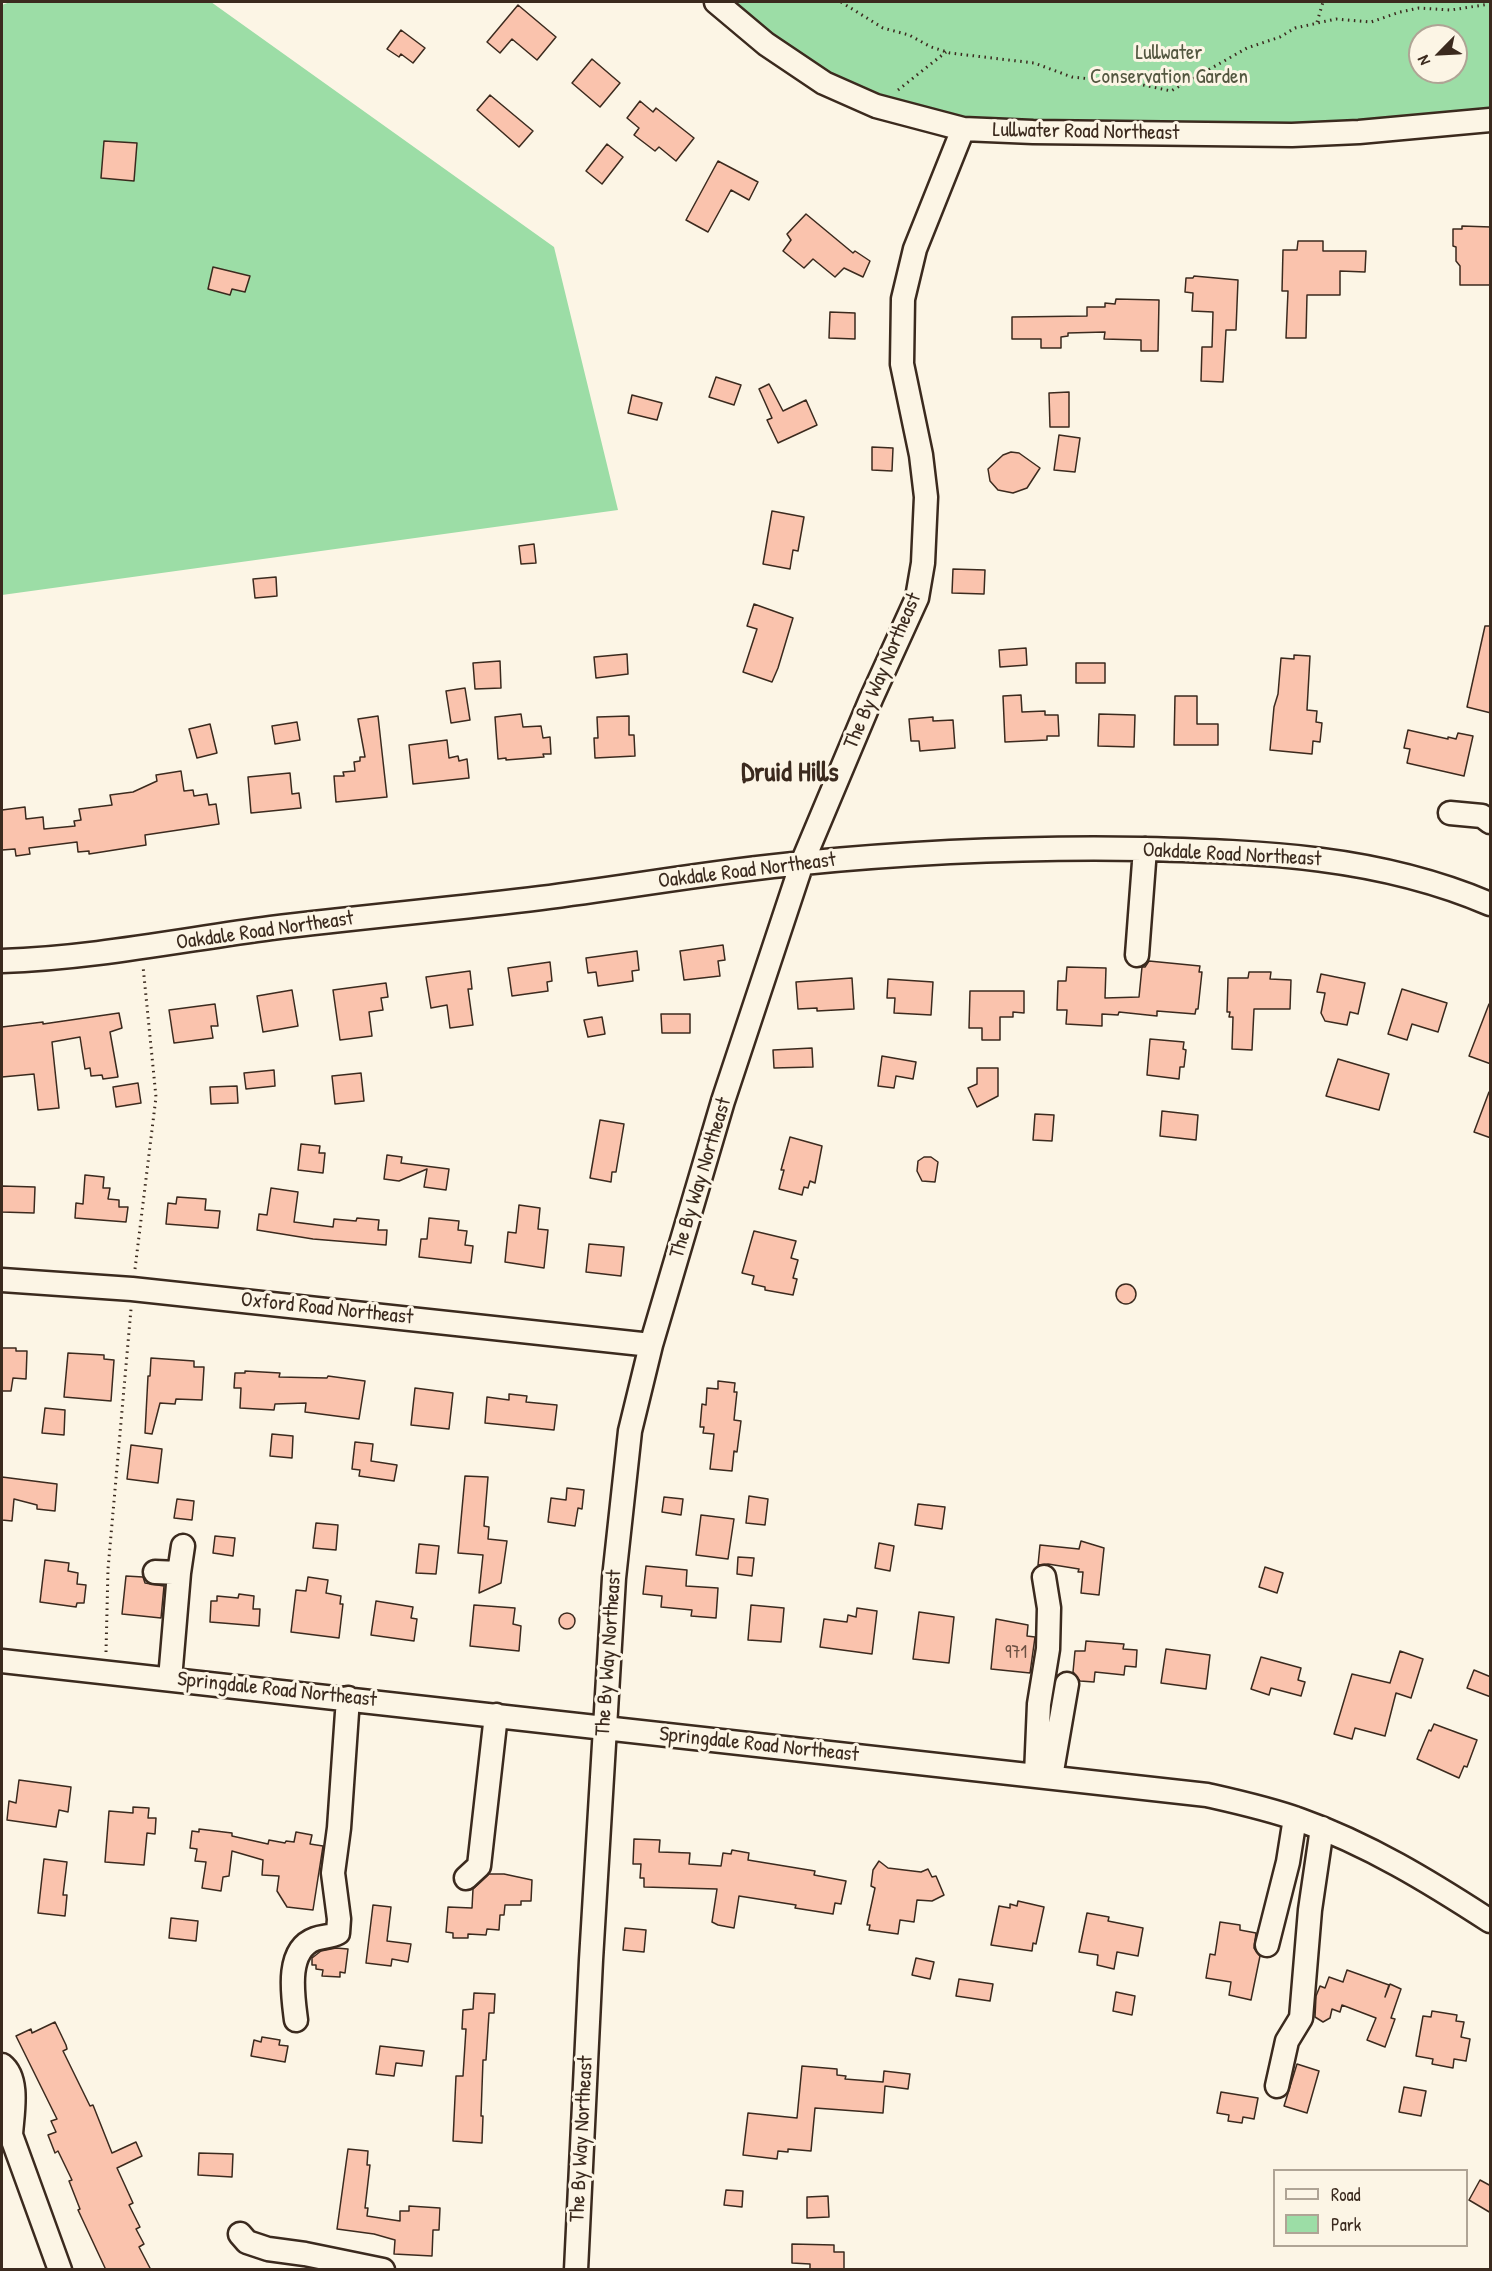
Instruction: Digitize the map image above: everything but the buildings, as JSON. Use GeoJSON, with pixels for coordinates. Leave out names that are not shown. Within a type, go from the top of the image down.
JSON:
{"type":"FeatureCollection","features":[{"type":"Feature","properties":{"kind":"street","name":"Lullwater Road Northeast"},"geometry":{"type":"LineString","coordinates":[[716,2],[766,44],[797,66],[849,95],[887,109],[963,129],[1292,135],[1359,132],[1491,120]]}},
{"type":"Feature","properties":{"kind":"street","name":"The By Way Northeast"},"geometry":{"type":"LineString","coordinates":[[576,2270],[604,1727],[614,1578],[627,1455],[636,1403],[723,1101],[802,863],[871,699],[917,598],[924,563],[926,497],[921,454],[903,364],[903,299],[915,249],[963,129]]}},
{"type":"Feature","properties":{"kind":"street"},"geometry":{"type":"LineString","coordinates":[[1450,813],[1482,816],[1491,822]]}},
{"type":"Feature","properties":{"kind":"street","name":"Oakdale Road Northeast"},"geometry":{"type":"LineString","coordinates":[[2,961],[42,960],[118,951],[271,928],[541,898],[802,863],[950,851],[1145,849],[1306,856],[1417,877],[1491,904]]}},
{"type":"Feature","properties":{"kind":"street"},"geometry":{"type":"LineString","coordinates":[[1137,955],[1145,849]]}},
{"type":"Feature","properties":{"kind":"street","name":"Oxford Road Northeast"},"geometry":{"type":"LineString","coordinates":[[2,1280],[132,1289],[651,1345]]}},
{"type":"Feature","properties":{"kind":"street"},"geometry":{"type":"LineString","coordinates":[[170,1679],[183,1546]]}},
{"type":"Feature","properties":{"kind":"street"},"geometry":{"type":"LineString","coordinates":[[155,1572],[179,1573]]}},
{"type":"Feature","properties":{"kind":"street"},"geometry":{"type":"LineString","coordinates":[[1043,1776],[1039,1704],[1048,1649],[1049,1608],[1044,1577]]}},
{"type":"Feature","properties":{"kind":"street","name":"Springdale Road Northeast"},"geometry":{"type":"LineString","coordinates":[[2,1661],[1207,1795],[1295,1818],[1322,1828],[1380,1854],[1491,1920]]}},
{"type":"Feature","properties":{"kind":"street"},"geometry":{"type":"LineString","coordinates":[[1043,1776],[1067,1684]]}},
{"type":"Feature","properties":{"kind":"street"},"geometry":{"type":"LineString","coordinates":[[296,2020],[292,1990],[296,1957],[315,1939],[330,1937],[338,1933],[339,1919],[333,1873],[339,1828],[348,1698]]}},
{"type":"Feature","properties":{"kind":"street"},"geometry":{"type":"LineString","coordinates":[[466,1878],[479,1866],[496,1715]]}},
{"type":"Feature","properties":{"kind":"street"},"geometry":{"type":"LineString","coordinates":[[1267,1945],[1288,1862],[1295,1818]]}},
{"type":"Feature","properties":{"kind":"street"},"geometry":{"type":"LineString","coordinates":[[1277,2086],[1287,2042],[1301,2018],[1310,1910],[1322,1828]]}},
{"type":"Feature","properties":{"kind":"street"},"geometry":{"type":"LineString","coordinates":[[2,2066],[8,2071],[12,2082],[6,2130],[60,2270]]}},
{"type":"Feature","properties":{"kind":"street"},"geometry":{"type":"LineString","coordinates":[[240,2234],[247,2242],[268,2250],[305,2254],[383,2270]]}},
{"type":"Feature","properties":{"kind":"path"},"geometry":{"type":"LineString","coordinates":[[841,2],[883,28],[909,34],[917,41],[946,52],[1034,63],[1072,77],[1138,84],[1172,91],[1247,48],[1280,37],[1295,28],[1336,19],[1371,22],[1419,8],[1451,10],[1491,4]]}},
{"type":"Feature","properties":{"kind":"path"},"geometry":{"type":"LineString","coordinates":[[1317,22],[1323,2]]}},
{"type":"Feature","properties":{"kind":"path"},"geometry":{"type":"LineString","coordinates":[[887,109],[891,97],[904,84],[946,52]]}},
{"type":"Feature","properties":{"kind":"green space"},"geometry":{"type":"Polygon","coordinates":[[[10,2],[211,2],[554,247],[618,510],[2,595],[2,5],[10,2]]]}},
{"type":"Feature","properties":{"kind":"green space","name":"Lullwater Conservation Garden"},"geometry":{"type":"Polygon","coordinates":[[[710,2],[1490,2],[1490,107],[1343,129],[959,119],[843,93],[710,2]]]}},
{"type":"Feature","properties":{"kind":"district","name":"Druid Hills"},"geometry":{"type":"Point","coordinates":[790,774]}}]}
